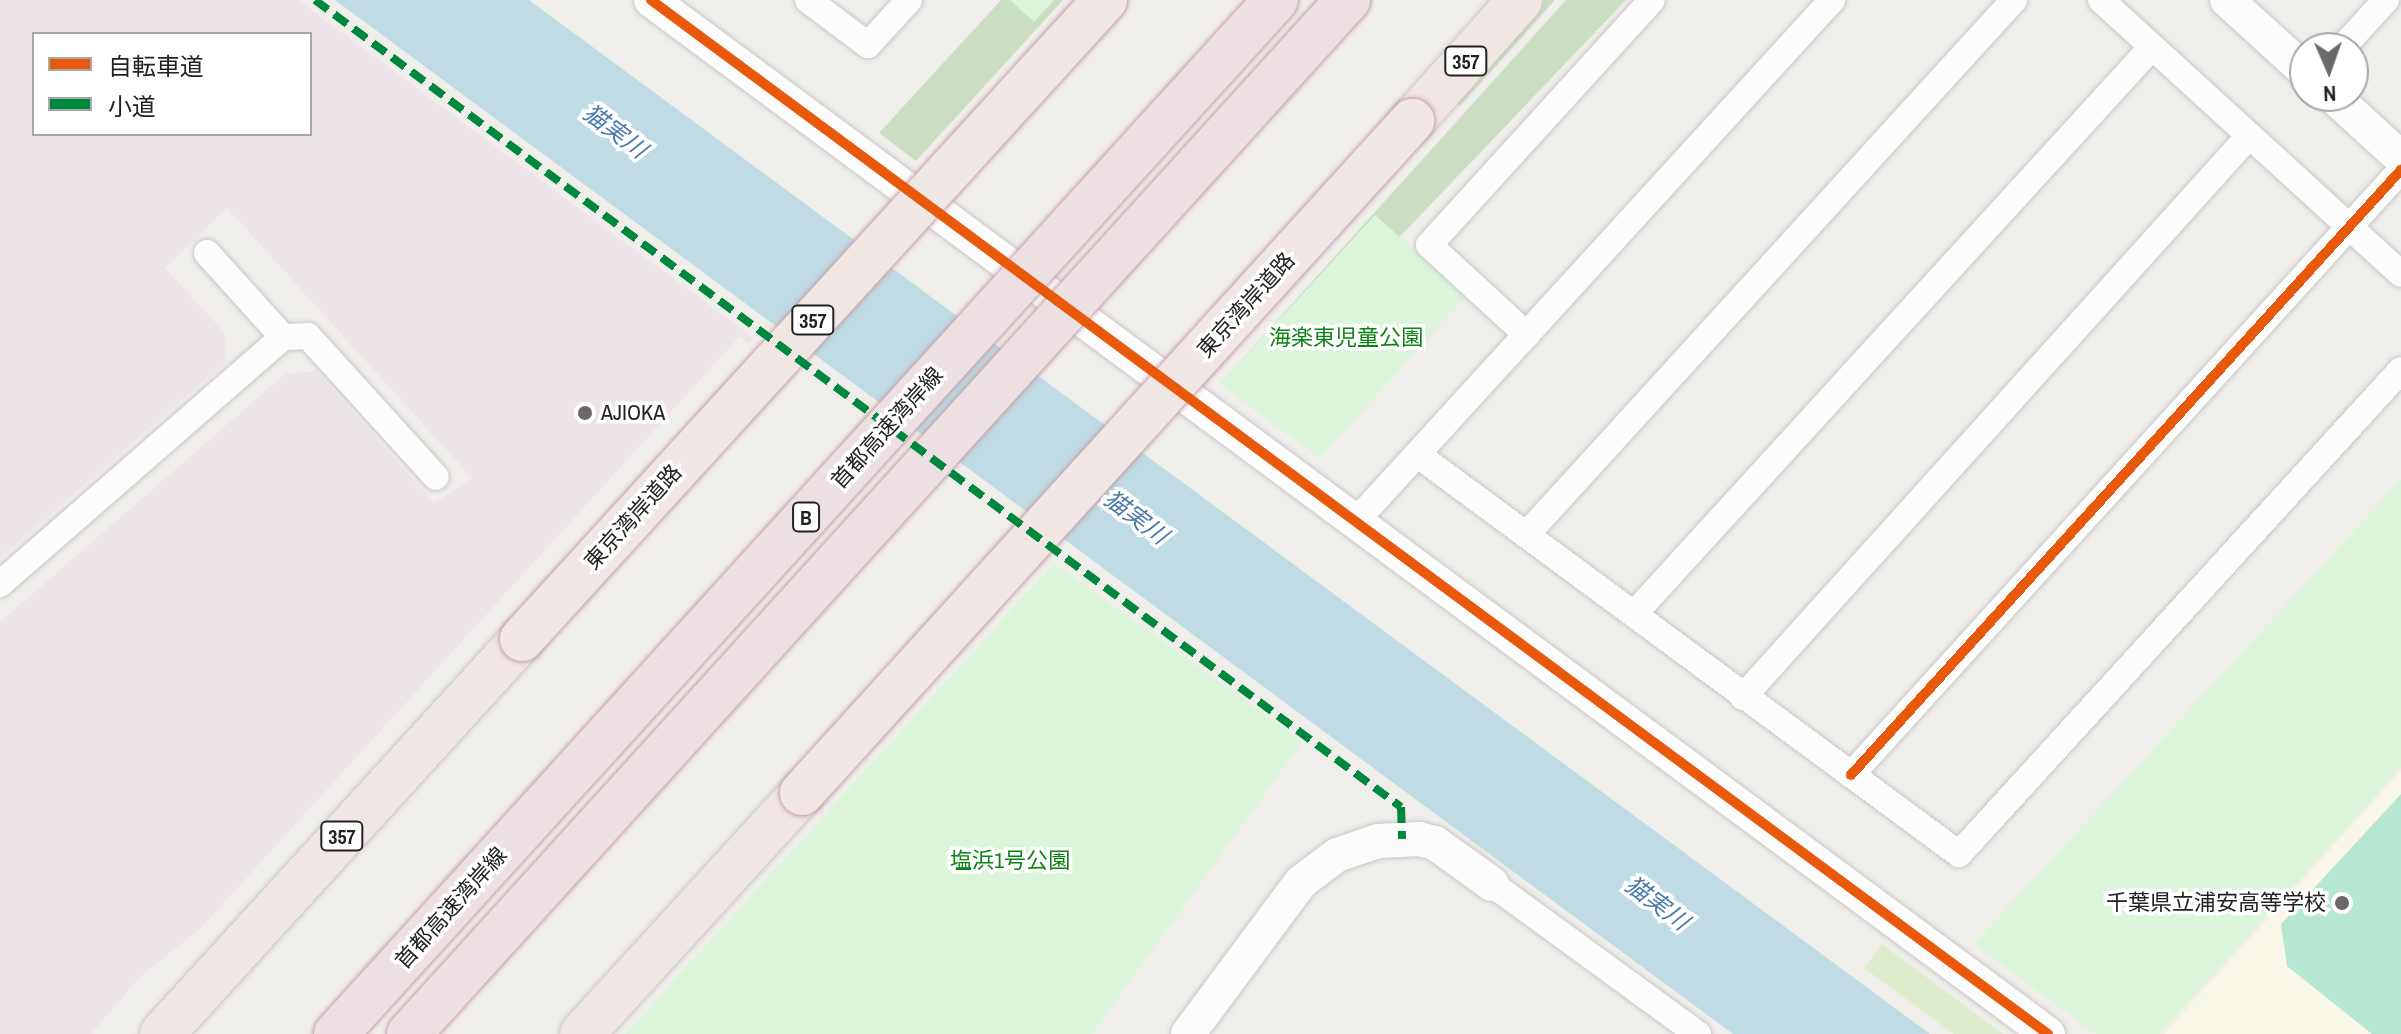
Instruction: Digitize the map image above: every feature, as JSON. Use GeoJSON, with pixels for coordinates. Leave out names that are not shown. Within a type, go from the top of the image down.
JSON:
{"type":"FeatureCollection","features":[{"type":"Feature","properties":{"kind":"highway","name":"東京湾岸道路"},"geometry":{"type":"LineString","coordinates":[[162,1034],[1105,0]]}},
{"type":"Feature","properties":{"kind":"highway","name":"首都高速湾岸線"},"geometry":{"type":"LineString","coordinates":[[336,1034],[1276,0]]}},
{"type":"Feature","properties":{"kind":"highway","name":"B"},"geometry":{"type":"LineString","coordinates":[[409,1034],[1348,0]]}},
{"type":"Feature","properties":{"kind":"highway","name":"東京湾岸道路"},"geometry":{"type":"LineString","coordinates":[[582,1034],[1520,0]]}},
{"type":"Feature","properties":{"kind":"street"},"geometry":{"type":"LineString","coordinates":[[651,0],[2048,1034]]}},
{"type":"Feature","properties":{"kind":"street"},"geometry":{"type":"LineString","coordinates":[[808,0],[868,45],[909,0]]}},
{"type":"Feature","properties":{"kind":"street"},"geometry":{"type":"LineString","coordinates":[[1527,335],[1429,245],[1652,0]]}},
{"type":"Feature","properties":{"kind":"street"},"geometry":{"type":"LineString","coordinates":[[1356,521],[1832,0]]}},
{"type":"Feature","properties":{"kind":"street"},"geometry":{"type":"LineString","coordinates":[[1526,535],[2014,0]]}},
{"type":"Feature","properties":{"kind":"street"},"geometry":{"type":"LineString","coordinates":[[2101,0],[2401,274]]}},
{"type":"Feature","properties":{"kind":"street"},"geometry":{"type":"LineString","coordinates":[[2227,0],[2289,56]]}},
{"type":"Feature","properties":{"kind":"street"},"geometry":{"type":"LineString","coordinates":[[2357,32],[2386,0]]}},
{"type":"Feature","properties":{"kind":"street"},"geometry":{"type":"LineString","coordinates":[[1634,614],[2152,47]]}},
{"type":"Feature","properties":{"kind":"street"},"geometry":{"type":"LineString","coordinates":[[2351,112],[2401,158]]}},
{"type":"Feature","properties":{"kind":"street"},"geometry":{"type":"LineString","coordinates":[[1743,697],[2249,136]]}},
{"type":"Feature","properties":{"kind":"street"},"geometry":{"type":"LineString","coordinates":[[1851,775],[2401,170]]}},
{"type":"Feature","properties":{"kind":"street"},"geometry":{"type":"LineString","coordinates":[[207,253],[283,337]]}},
{"type":"Feature","properties":{"kind":"street"},"geometry":{"type":"LineString","coordinates":[[0,584],[283,337],[308,336],[436,477]]}},
{"type":"Feature","properties":{"kind":"street"},"geometry":{"type":"LineString","coordinates":[[1418,455],[1959,854],[2401,370]]}},
{"type":"Feature","properties":{"kind":"street"},"geometry":{"type":"LineString","coordinates":[[1188,1034],[1301,882],[1337,855],[1378,841],[1419,839],[1435,843],[1698,1034]]}},
{"type":"Feature","properties":{"kind":"shaded area"},"geometry":{"type":"Polygon","coordinates":[[[0,0],[298,0],[754,338],[749,344],[740,336],[201,928],[141,976],[91,1034],[0,1034],[0,622],[285,374],[316,371],[434,503],[472,478],[227,208],[165,268],[225,333],[227,361],[0,558],[0,0]]]}},
{"type":"Feature","properties":{"kind":"shaded area","name":"千葉県立浦安高等学校"},"geometry":{"type":"Polygon","coordinates":[[[2401,771],[2401,1034],[2164,1034],[2401,771]]]}},
{"type":"Feature","properties":{"kind":"green space"},"geometry":{"type":"Polygon","coordinates":[[[1001,0],[1063,0],[916,161],[879,133],[1001,0]]]}},
{"type":"Feature","properties":{"kind":"green space"},"geometry":{"type":"Polygon","coordinates":[[[1010,0],[1054,0],[1034,22],[1010,0]]]}},
{"type":"Feature","properties":{"kind":"green space"},"geometry":{"type":"Polygon","coordinates":[[[1544,0],[1555,0],[1460,106],[1454,102],[1544,0]]]}},
{"type":"Feature","properties":{"kind":"green space"},"geometry":{"type":"Polygon","coordinates":[[[1566,0],[1626,0],[1264,379],[1220,384],[1566,0]]]}},
{"type":"Feature","properties":{"kind":"green space","name":"海楽東児童公園"},"geometry":{"type":"Polygon","coordinates":[[[1375,215],[1466,296],[1320,458],[1220,384],[1375,215]]]}},
{"type":"Feature","properties":{"kind":"green space"},"geometry":{"type":"Polygon","coordinates":[[[2401,480],[2401,767],[2159,1034],[2096,1034],[1974,944],[2401,480]]]}},
{"type":"Feature","properties":{"kind":"green space","name":"塩浜1号公園"},"geometry":{"type":"Polygon","coordinates":[[[1054,563],[1302,742],[1092,1034],[625,1034],[1054,563]]]}},
{"type":"Feature","properties":{"kind":"green space"},"geometry":{"type":"Polygon","coordinates":[[[2401,794],[2401,1034],[2372,1034],[2287,966],[2281,924],[2401,794]]]}},
{"type":"Feature","properties":{"kind":"green space"},"geometry":{"type":"Polygon","coordinates":[[[1882,944],[2003,1034],[1954,1034],[1864,968],[1882,944]]]}},
{"type":"Feature","properties":{"kind":"water","name":"猫実川"},"geometry":{"type":"Polygon","coordinates":[[[335,0],[529,0],[1930,1034],[1733,1034],[335,0]]]}},
{"type":"Feature","properties":{"kind":"marked path"},"geometry":{"type":"LineString","coordinates":[[315,0],[1401,807],[1402,839]]}},
{"type":"Feature","properties":{"kind":"cycle path"},"geometry":{"type":"LineString","coordinates":[[651,0],[2048,1034]]}},
{"type":"Feature","properties":{"kind":"cycle path"},"geometry":{"type":"LineString","coordinates":[[1851,775],[2401,170]]}},
{"type":"Feature","properties":{"kind":"place","name":"AJIOKA"},"geometry":{"type":"Point","coordinates":[585,413]}},
{"type":"Feature","properties":{"kind":"place","name":"千葉県立浦安高等学校"},"geometry":{"type":"Point","coordinates":[2342,903]}}]}
